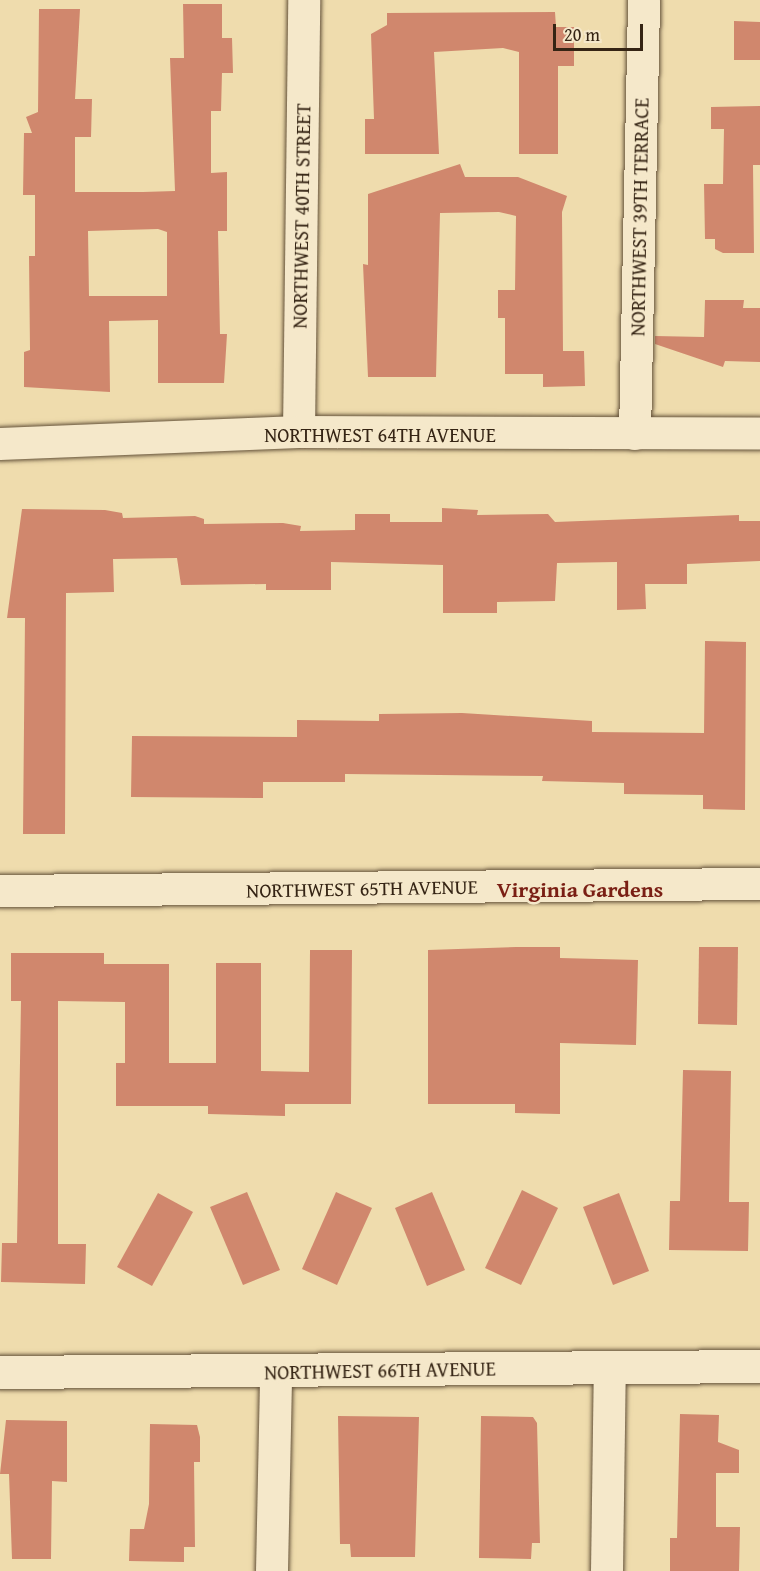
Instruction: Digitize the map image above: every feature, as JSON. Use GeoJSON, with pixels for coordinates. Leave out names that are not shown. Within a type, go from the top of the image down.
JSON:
{"type":"FeatureCollection","features":[{"type":"Feature","properties":{"kind":"street","name":"NORTHWEST 40TH STREET"},"geometry":{"type":"LineString","coordinates":[[299,432],[304,0]]}},
{"type":"Feature","properties":{"kind":"street","name":"NORTHWEST 39TH TERRACE"},"geometry":{"type":"LineString","coordinates":[[635,434],[644,0]]}},
{"type":"Feature","properties":{"kind":"street","name":"NORTHWEST 64TH AVENUE"},"geometry":{"type":"LineString","coordinates":[[0,444],[299,432],[760,434]]}},
{"type":"Feature","properties":{"kind":"street","name":"NORTHWEST 65TH AVENUE"},"geometry":{"type":"LineString","coordinates":[[0,891],[760,884]]}},
{"type":"Feature","properties":{"kind":"street","name":"NORTHWEST 66TH AVENUE"},"geometry":{"type":"LineString","coordinates":[[0,1372],[276,1372],[760,1366]]}},
{"type":"Feature","properties":{"kind":"street"},"geometry":{"type":"LineString","coordinates":[[607,1571],[610,1368]]}},
{"type":"Feature","properties":{"kind":"street"},"geometry":{"type":"LineString","coordinates":[[272,1571],[276,1372]]}},
{"type":"Feature","properties":{"kind":"building"},"geometry":{"type":"Polygon","coordinates":[[[183,4],[222,4],[222,38],[232,38],[233,73],[222,73],[221,111],[211,111],[211,173],[227,172],[227,231],[218,231],[220,334],[227,334],[224,383],[158,383],[158,320],[109,321],[110,392],[24,387],[24,352],[30,350],[29,256],[35,256],[35,195],[23,195],[24,133],[32,133],[26,117],[38,112],[39,9],[80,9],[75,99],[92,99],[91,137],[75,137],[75,192],[175,191],[170,58],[184,58],[183,4]],[[158,229],[88,231],[89,296],[167,296],[167,232],[158,229]]]}},
{"type":"Feature","properties":{"kind":"building"},"geometry":{"type":"Polygon","coordinates":[[[555,12],[556,27],[574,27],[574,66],[558,66],[558,154],[519,154],[519,52],[503,48],[434,52],[439,154],[365,154],[365,119],[374,119],[371,34],[387,25],[387,13],[555,12]]]}},
{"type":"Feature","properties":{"kind":"building"},"geometry":{"type":"Polygon","coordinates":[[[734,21],[760,22],[760,60],[734,60],[734,21]]]}},
{"type":"Feature","properties":{"kind":"building"},"geometry":{"type":"Polygon","coordinates":[[[760,106],[760,165],[753,165],[754,253],[723,253],[715,249],[715,239],[705,239],[704,184],[723,184],[724,129],[711,129],[711,107],[760,106]]]}},
{"type":"Feature","properties":{"kind":"building"},"geometry":{"type":"Polygon","coordinates":[[[460,164],[465,177],[518,177],[567,196],[562,212],[563,351],[584,351],[585,386],[543,387],[543,374],[505,374],[505,318],[498,318],[498,290],[515,290],[516,216],[499,212],[440,213],[436,377],[368,377],[363,264],[368,265],[368,194],[460,164]]]}},
{"type":"Feature","properties":{"kind":"building"},"geometry":{"type":"Polygon","coordinates":[[[705,300],[744,300],[743,308],[760,308],[760,362],[725,361],[723,367],[655,344],[655,336],[704,337],[705,300]]]}},
{"type":"Feature","properties":{"kind":"building"},"geometry":{"type":"Polygon","coordinates":[[[442,508],[478,510],[477,515],[548,514],[555,522],[739,515],[739,521],[760,521],[760,561],[687,564],[687,584],[645,584],[646,609],[617,610],[617,562],[557,563],[555,601],[497,602],[497,613],[443,613],[443,565],[331,562],[331,590],[266,590],[266,584],[181,585],[177,558],[113,559],[114,592],[66,593],[65,834],[23,834],[25,618],[7,618],[22,509],[105,510],[122,513],[123,518],[195,516],[204,519],[204,524],[283,523],[301,526],[300,531],[355,530],[355,514],[390,514],[390,522],[442,522],[442,508]]]}},
{"type":"Feature","properties":{"kind":"building"},"geometry":{"type":"Polygon","coordinates":[[[705,641],[746,642],[745,810],[703,809],[703,795],[624,794],[624,783],[542,781],[543,776],[345,774],[345,782],[263,782],[263,798],[131,797],[132,736],[297,737],[297,720],[379,721],[379,714],[462,713],[592,721],[592,732],[704,733],[705,641]]]}},
{"type":"Feature","properties":{"kind":"building"},"geometry":{"type":"Polygon","coordinates":[[[560,947],[560,958],[638,960],[636,1045],[560,1043],[560,1114],[515,1113],[515,1104],[428,1104],[428,950],[560,947]]]}},
{"type":"Feature","properties":{"kind":"building"},"geometry":{"type":"Polygon","coordinates":[[[699,947],[738,947],[737,1025],[698,1024],[699,947]]]}},
{"type":"Feature","properties":{"kind":"building"},"geometry":{"type":"Polygon","coordinates":[[[310,950],[352,950],[351,1104],[285,1104],[285,1116],[208,1114],[208,1106],[116,1106],[116,1063],[125,1063],[125,1002],[58,1001],[58,1244],[86,1244],[85,1284],[1,1282],[2,1243],[17,1243],[21,1001],[11,1001],[11,953],[104,953],[104,964],[169,964],[169,1063],[216,1063],[216,963],[261,963],[261,1071],[309,1072],[310,950]]]}},
{"type":"Feature","properties":{"kind":"building"},"geometry":{"type":"Polygon","coordinates":[[[683,1070],[731,1071],[729,1202],[749,1202],[748,1251],[669,1250],[670,1201],[680,1201],[683,1070]]]}},
{"type":"Feature","properties":{"kind":"building"},"geometry":{"type":"Polygon","coordinates":[[[522,1190],[558,1208],[521,1285],[485,1268],[522,1190]]]}},
{"type":"Feature","properties":{"kind":"building"},"geometry":{"type":"Polygon","coordinates":[[[247,1192],[280,1270],[243,1285],[210,1207],[247,1192]]]}},
{"type":"Feature","properties":{"kind":"building"},"geometry":{"type":"Polygon","coordinates":[[[336,1192],[372,1208],[337,1285],[302,1269],[336,1192]]]}},
{"type":"Feature","properties":{"kind":"building"},"geometry":{"type":"Polygon","coordinates":[[[432,1192],[465,1270],[427,1286],[395,1208],[432,1192]]]}},
{"type":"Feature","properties":{"kind":"building"},"geometry":{"type":"Polygon","coordinates":[[[158,1193],[193,1212],[152,1286],[117,1267],[158,1193]]]}},
{"type":"Feature","properties":{"kind":"building"},"geometry":{"type":"Polygon","coordinates":[[[619,1193],[649,1271],[613,1285],[583,1207],[619,1193]]]}},
{"type":"Feature","properties":{"kind":"building"},"geometry":{"type":"Polygon","coordinates":[[[680,1414],[719,1415],[718,1442],[739,1450],[739,1473],[716,1473],[716,1527],[740,1527],[739,1571],[670,1571],[670,1538],[677,1538],[680,1414]]]}},
{"type":"Feature","properties":{"kind":"building"},"geometry":{"type":"Polygon","coordinates":[[[338,1416],[419,1417],[415,1557],[351,1557],[350,1544],[340,1544],[338,1416]]]}},
{"type":"Feature","properties":{"kind":"building"},"geometry":{"type":"Polygon","coordinates":[[[481,1416],[533,1417],[537,1423],[540,1543],[532,1543],[531,1559],[479,1558],[481,1416]]]}},
{"type":"Feature","properties":{"kind":"building"},"geometry":{"type":"Polygon","coordinates":[[[6,1420],[67,1421],[67,1482],[52,1481],[51,1559],[12,1559],[9,1474],[0,1474],[6,1420]]]}},
{"type":"Feature","properties":{"kind":"building"},"geometry":{"type":"Polygon","coordinates":[[[150,1424],[197,1425],[200,1437],[200,1462],[194,1462],[195,1547],[184,1547],[184,1562],[129,1561],[130,1529],[144,1529],[149,1504],[150,1424]]]}},
{"type":"Feature","properties":{"kind":"district","name":"Virginia Gardens"},"geometry":{"type":"Point","coordinates":[580,890]}}]}
